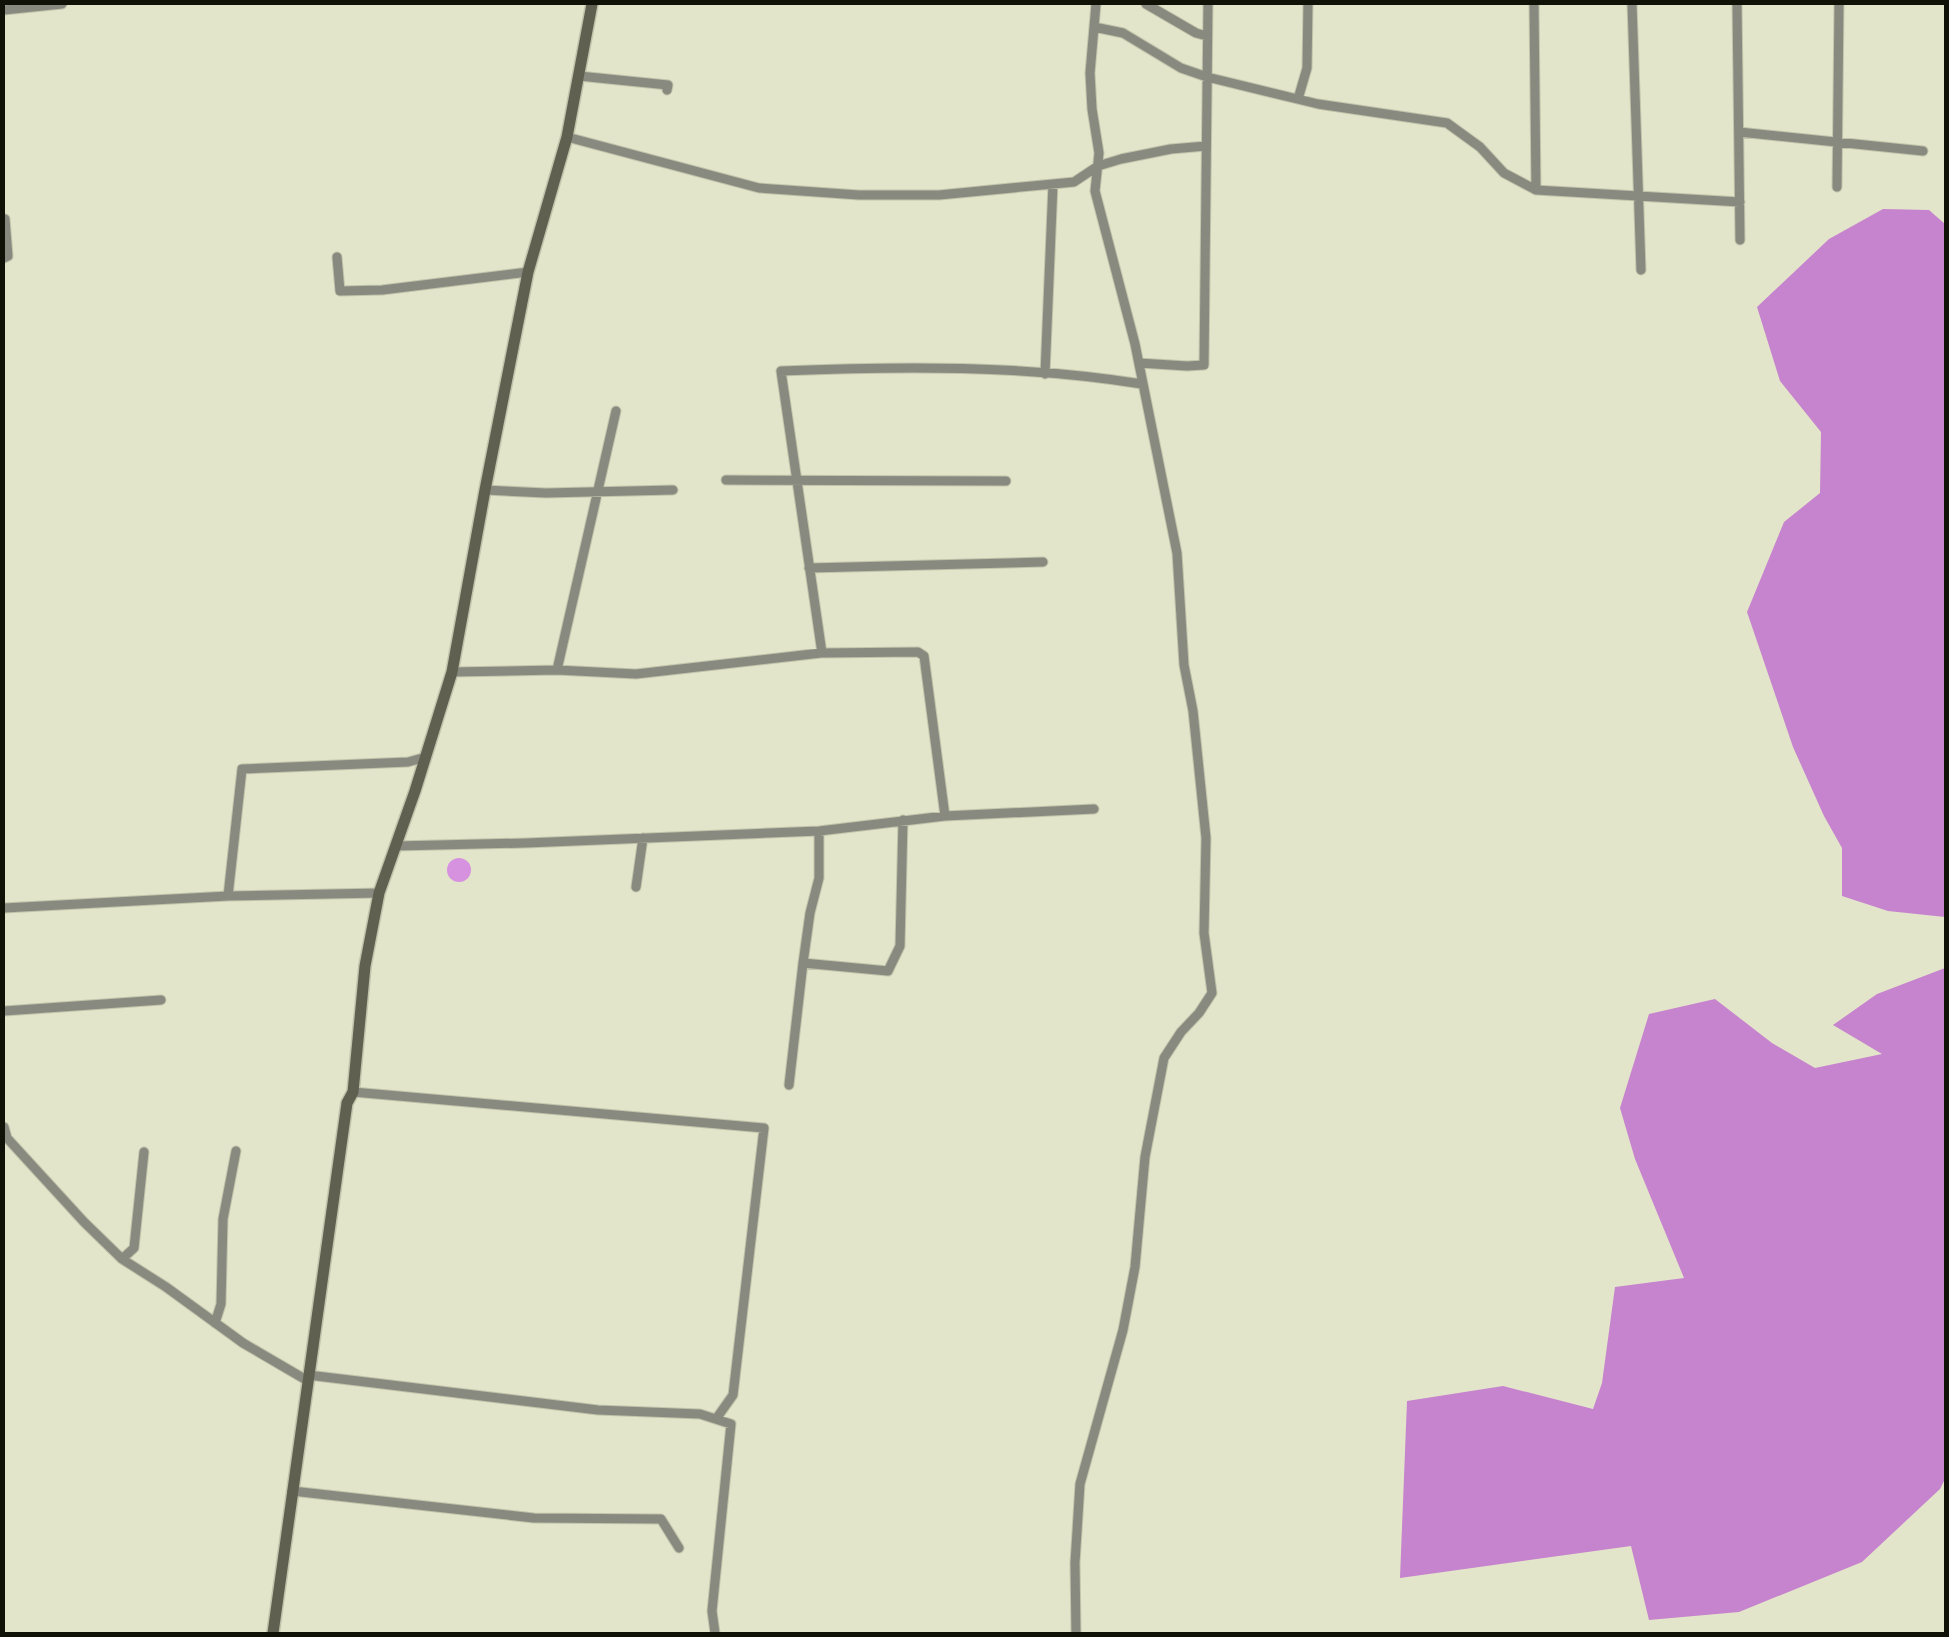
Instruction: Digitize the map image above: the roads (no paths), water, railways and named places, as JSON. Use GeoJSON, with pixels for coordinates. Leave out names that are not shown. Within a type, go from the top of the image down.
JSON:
{"type":"FeatureCollection","features":[{"type":"Feature","properties":{"kind":"main road"},"geometry":{"type":"LineString","coordinates":[[274,1633],[292,1491],[347,1103],[353,1092],[365,966],[379,893],[426,758],[452,672],[485,490],[528,272],[567,137],[592,4]]}},
{"type":"Feature","properties":{"kind":"street"},"geometry":{"type":"LineString","coordinates":[[4,10],[62,4]]}},
{"type":"Feature","properties":{"kind":"street"},"geometry":{"type":"LineString","coordinates":[[1076,1633],[1075,1563],[1080,1484],[1123,1330],[1135,1267],[1145,1157],[1164,1058],[1181,1032],[1199,1013],[1212,993],[1204,933],[1206,838],[1193,711],[1184,665],[1177,554],[1124,294],[1095,191],[1098,141],[1090,92],[1091,54],[1096,4]]}},
{"type":"Feature","properties":{"kind":"street"},"geometry":{"type":"LineString","coordinates":[[1146,4],[1196,32],[1207,36]]}},
{"type":"Feature","properties":{"kind":"street"},"geometry":{"type":"LineString","coordinates":[[1139,363],[1187,366],[1204,365],[1208,4]]}},
{"type":"Feature","properties":{"kind":"street"},"geometry":{"type":"LineString","coordinates":[[1298,99],[1307,68],[1308,4]]}},
{"type":"Feature","properties":{"kind":"street"},"geometry":{"type":"LineString","coordinates":[[1534,4],[1536,190]]}},
{"type":"Feature","properties":{"kind":"street"},"geometry":{"type":"LineString","coordinates":[[1632,4],[1641,270]]}},
{"type":"Feature","properties":{"kind":"street"},"geometry":{"type":"LineString","coordinates":[[1737,4],[1740,240]]}},
{"type":"Feature","properties":{"kind":"street"},"geometry":{"type":"LineString","coordinates":[[1837,187],[1839,4]]}},
{"type":"Feature","properties":{"kind":"street"},"geometry":{"type":"LineString","coordinates":[[1094,27],[1123,34],[1181,68],[1207,77],[1298,99],[1447,123],[1480,146],[1504,172],[1536,190],[1740,202]]}},
{"type":"Feature","properties":{"kind":"street"},"geometry":{"type":"LineString","coordinates":[[579,76],[668,85],[667,90]]}},
{"type":"Feature","properties":{"kind":"street"},"geometry":{"type":"LineString","coordinates":[[1739,132],[1923,151]]}},
{"type":"Feature","properties":{"kind":"street"},"geometry":{"type":"LineString","coordinates":[[567,137],[759,188],[859,195],[939,195],[1074,182],[1098,166],[1121,159],[1171,149],[1206,146]]}},
{"type":"Feature","properties":{"kind":"street"},"geometry":{"type":"LineString","coordinates":[[1045,374],[1053,184]]}},
{"type":"Feature","properties":{"kind":"street"},"geometry":{"type":"LineString","coordinates":[[4,258],[8,256],[5,219]]}},
{"type":"Feature","properties":{"kind":"street"},"geometry":{"type":"LineString","coordinates":[[337,257],[340,291],[382,290],[528,272]]}},
{"type":"Feature","properties":{"kind":"street"},"geometry":{"type":"LineString","coordinates":[[822,653],[780,371],[964,368],[1104,378],[1142,384]]}},
{"type":"Feature","properties":{"kind":"street"},"geometry":{"type":"LineString","coordinates":[[557,670],[616,410]]}},
{"type":"Feature","properties":{"kind":"street"},"geometry":{"type":"LineString","coordinates":[[726,480],[797,482],[1006,481]]}},
{"type":"Feature","properties":{"kind":"street"},"geometry":{"type":"LineString","coordinates":[[485,490],[546,493],[673,490]]}},
{"type":"Feature","properties":{"kind":"street"},"geometry":{"type":"LineString","coordinates":[[809,568],[1043,562]]}},
{"type":"Feature","properties":{"kind":"street"},"geometry":{"type":"LineString","coordinates":[[452,672],[557,670],[636,674],[822,653],[918,652],[924,656],[945,816]]}},
{"type":"Feature","properties":{"kind":"street"},"geometry":{"type":"LineString","coordinates":[[228,896],[242,769],[408,762],[426,758]]}},
{"type":"Feature","properties":{"kind":"street"},"geometry":{"type":"LineString","coordinates":[[396,846],[526,843],[819,831],[945,816],[1094,808]]}},
{"type":"Feature","properties":{"kind":"street"},"geometry":{"type":"LineString","coordinates":[[803,963],[888,971],[900,946],[903,820]]}},
{"type":"Feature","properties":{"kind":"street"},"geometry":{"type":"LineString","coordinates":[[789,1085],[810,913],[819,878],[819,831]]}},
{"type":"Feature","properties":{"kind":"street"},"geometry":{"type":"LineString","coordinates":[[636,888],[643,838]]}},
{"type":"Feature","properties":{"kind":"street"},"geometry":{"type":"LineString","coordinates":[[4,908],[228,896],[379,893]]}},
{"type":"Feature","properties":{"kind":"street"},"geometry":{"type":"LineString","coordinates":[[4,1011],[161,1000]]}},
{"type":"Feature","properties":{"kind":"street"},"geometry":{"type":"LineString","coordinates":[[353,1092],[764,1128],[733,1395],[716,1419]]}},
{"type":"Feature","properties":{"kind":"street"},"geometry":{"type":"LineString","coordinates":[[4,1127],[6,1138],[84,1222],[122,1259],[166,1287],[242,1343],[308,1378],[598,1410],[700,1414],[731,1424],[712,1612],[715,1633]]}},
{"type":"Feature","properties":{"kind":"street"},"geometry":{"type":"LineString","coordinates":[[215,1323],[221,1304],[223,1219],[236,1151]]}},
{"type":"Feature","properties":{"kind":"street"},"geometry":{"type":"LineString","coordinates":[[122,1259],[134,1248],[144,1152]]}},
{"type":"Feature","properties":{"kind":"street"},"geometry":{"type":"LineString","coordinates":[[292,1491],[534,1518],[661,1519],[679,1548]]}}]}
